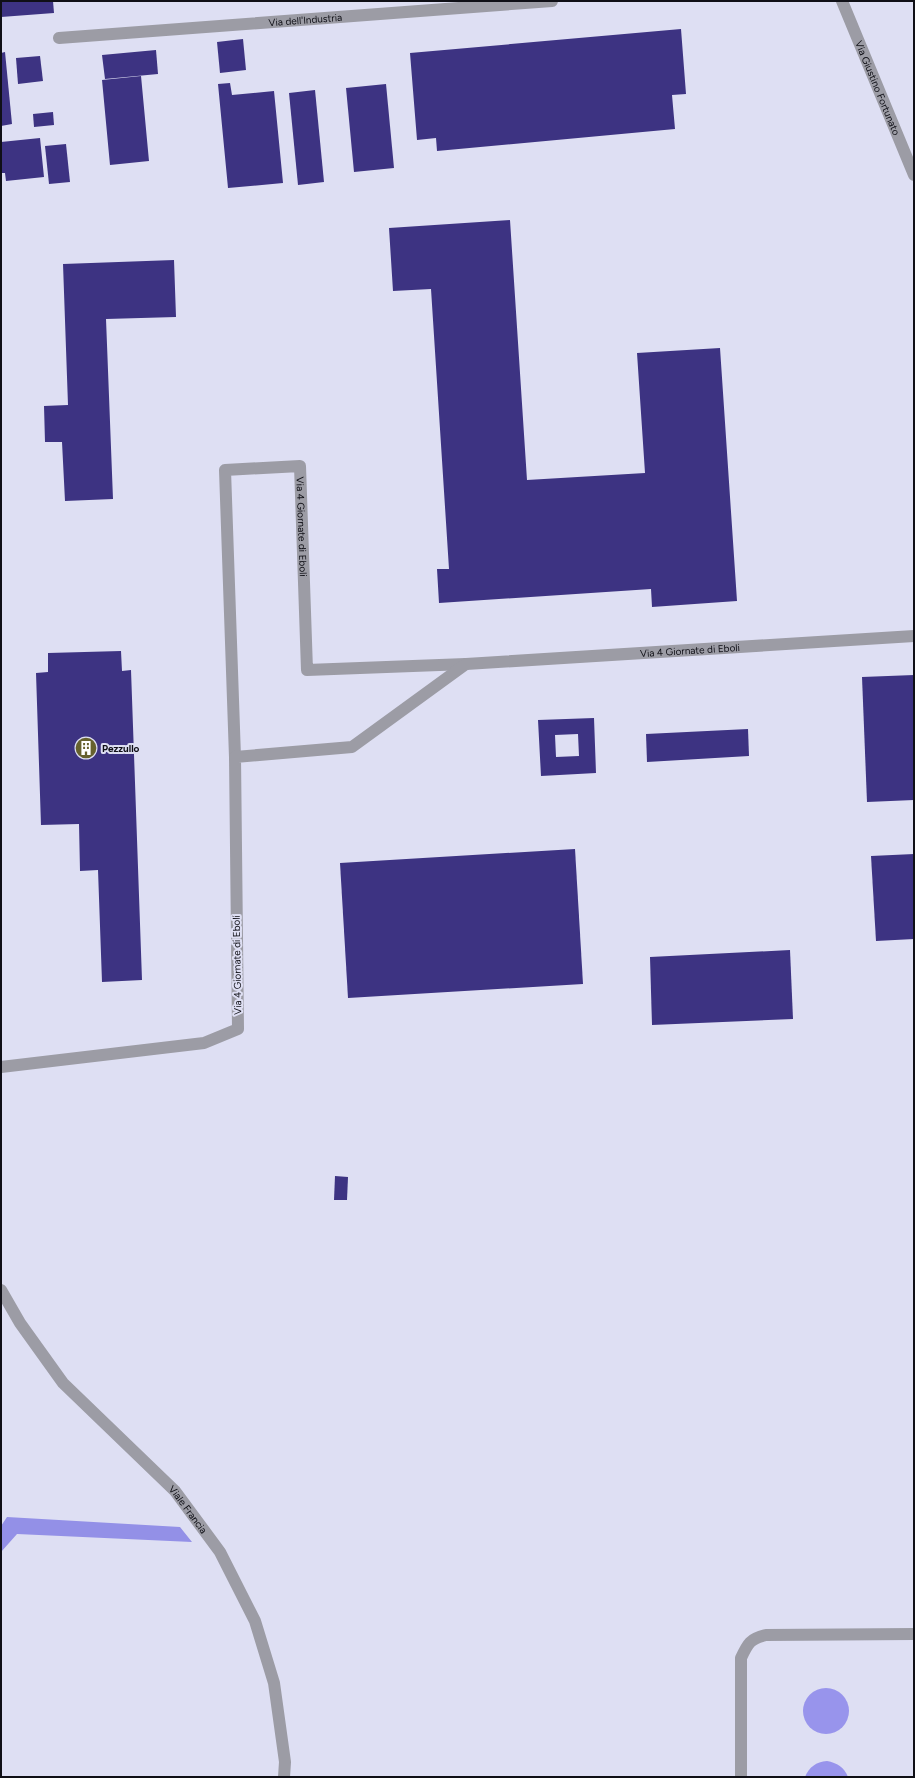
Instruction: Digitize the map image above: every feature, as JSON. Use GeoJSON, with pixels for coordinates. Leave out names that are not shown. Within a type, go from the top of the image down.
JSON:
{"type":"FeatureCollection","features":[{"type":"Feature","properties":{"kind":"street","name":"Via dell'Industria"},"geometry":{"type":"LineString","coordinates":[[59,38],[552,1]]}},
{"type":"Feature","properties":{"kind":"street","name":"Via Giustino Fortunato"},"geometry":{"type":"LineString","coordinates":[[842,1],[914,175]]}},
{"type":"Feature","properties":{"kind":"street","name":"Via 4 Giornate di Eboli"},"geometry":{"type":"LineString","coordinates":[[1,1067],[204,1043],[238,1028],[235,757],[225,470],[300,466],[307,670],[466,664],[914,636]]}},
{"type":"Feature","properties":{"kind":"street"},"geometry":{"type":"LineString","coordinates":[[235,757],[352,747],[466,664]]}},
{"type":"Feature","properties":{"kind":"street","name":"Viale Francia"},"geometry":{"type":"LineString","coordinates":[[1,1290],[20,1323],[64,1383],[175,1491],[220,1552],[255,1621],[274,1683],[285,1762],[284,1777]]}},
{"type":"Feature","properties":{"kind":"street"},"geometry":{"type":"LineString","coordinates":[[741,1777],[741,1658],[746,1648],[754,1638],[766,1635],[914,1634]]}},
{"type":"Feature","properties":{"kind":"shaded area"},"geometry":{"type":"Polygon","coordinates":[[[7,1517],[180,1527],[192,1542],[17,1534],[1,1552],[1,1526],[7,1517]]]}},
{"type":"Feature","properties":{"kind":"shaded area"},"geometry":{"type":"Polygon","coordinates":[[[822,1688],[830,1688],[839,1692],[845,1698],[849,1711],[845,1724],[839,1730],[830,1734],[822,1734],[813,1730],[807,1724],[803,1715],[803,1707],[807,1698],[813,1692],[822,1688]]]}},
{"type":"Feature","properties":{"kind":"shaded area"},"geometry":{"type":"Polygon","coordinates":[[[827,1761],[840,1766],[848,1777],[805,1777],[813,1766],[827,1761]]]}},
{"type":"Feature","properties":{"kind":"building"},"geometry":{"type":"Polygon","coordinates":[[[1,1],[53,1],[54,13],[1,17],[1,1]]]}},
{"type":"Feature","properties":{"kind":"building"},"geometry":{"type":"Polygon","coordinates":[[[681,29],[686,94],[672,95],[675,129],[437,151],[436,138],[417,140],[410,53],[681,29]]]}},
{"type":"Feature","properties":{"kind":"building"},"geometry":{"type":"Polygon","coordinates":[[[243,39],[246,70],[220,73],[217,42],[243,39]]]}},
{"type":"Feature","properties":{"kind":"building"},"geometry":{"type":"Polygon","coordinates":[[[156,50],[158,74],[105,79],[102,55],[156,50]]]}},
{"type":"Feature","properties":{"kind":"building"},"geometry":{"type":"Polygon","coordinates":[[[5,52],[12,124],[1,126],[1,53],[5,52]]]}},
{"type":"Feature","properties":{"kind":"building"},"geometry":{"type":"Polygon","coordinates":[[[40,56],[43,81],[18,84],[16,58],[40,56]]]}},
{"type":"Feature","properties":{"kind":"building"},"geometry":{"type":"Polygon","coordinates":[[[141,76],[149,161],[110,165],[102,80],[141,76]]]}},
{"type":"Feature","properties":{"kind":"building"},"geometry":{"type":"Polygon","coordinates":[[[230,83],[232,95],[274,91],[283,183],[228,188],[218,84],[230,83]]]}},
{"type":"Feature","properties":{"kind":"building"},"geometry":{"type":"Polygon","coordinates":[[[386,84],[394,168],[354,172],[346,88],[386,84]]]}},
{"type":"Feature","properties":{"kind":"building"},"geometry":{"type":"Polygon","coordinates":[[[315,90],[324,182],[298,185],[289,93],[315,90]]]}},
{"type":"Feature","properties":{"kind":"building"},"geometry":{"type":"Polygon","coordinates":[[[53,112],[54,125],[34,127],[33,114],[53,112]]]}},
{"type":"Feature","properties":{"kind":"building"},"geometry":{"type":"Polygon","coordinates":[[[40,138],[44,177],[6,181],[5,173],[1,173],[1,142],[40,138]]]}},
{"type":"Feature","properties":{"kind":"building"},"geometry":{"type":"Polygon","coordinates":[[[66,144],[70,182],[49,184],[45,146],[66,144]]]}},
{"type":"Feature","properties":{"kind":"building"},"geometry":{"type":"Polygon","coordinates":[[[510,220],[527,480],[645,473],[637,353],[720,348],[737,601],[652,607],[651,589],[439,603],[437,569],[449,569],[431,289],[393,291],[389,228],[510,220]]]}},
{"type":"Feature","properties":{"kind":"building"},"geometry":{"type":"Polygon","coordinates":[[[174,260],[176,317],[106,319],[113,499],[65,501],[62,442],[45,442],[44,406],[68,405],[63,264],[174,260]]]}},
{"type":"Feature","properties":{"kind":"building","name":"Pezzullo"},"geometry":{"type":"Polygon","coordinates":[[[121,651],[122,671],[131,670],[142,980],[102,982],[98,870],[80,871],[79,824],[41,825],[36,673],[48,672],[48,653],[121,651]]]}},
{"type":"Feature","properties":{"kind":"building"},"geometry":{"type":"Polygon","coordinates":[[[914,675],[914,800],[867,802],[862,677],[914,675]]]}},
{"type":"Feature","properties":{"kind":"building"},"geometry":{"type":"Polygon","coordinates":[[[594,718],[596,773],[541,776],[538,720],[594,718]],[[578,734],[555,735],[556,757],[579,756],[578,734]]]}},
{"type":"Feature","properties":{"kind":"building"},"geometry":{"type":"Polygon","coordinates":[[[748,729],[749,756],[647,762],[646,734],[748,729]]]}},
{"type":"Feature","properties":{"kind":"building"},"geometry":{"type":"Polygon","coordinates":[[[575,849],[583,984],[348,998],[340,863],[575,849]]]}},
{"type":"Feature","properties":{"kind":"building"},"geometry":{"type":"Polygon","coordinates":[[[914,854],[914,939],[876,941],[871,856],[914,854]]]}},
{"type":"Feature","properties":{"kind":"building"},"geometry":{"type":"Polygon","coordinates":[[[790,950],[793,1019],[652,1025],[650,957],[790,950]]]}},
{"type":"Feature","properties":{"kind":"building"},"geometry":{"type":"Polygon","coordinates":[[[335,1176],[348,1177],[347,1200],[334,1200],[335,1176]]]}},
{"type":"Feature","properties":{"kind":"place","name":"Pezzullo"},"geometry":{"type":"Point","coordinates":[86,748]}}]}
